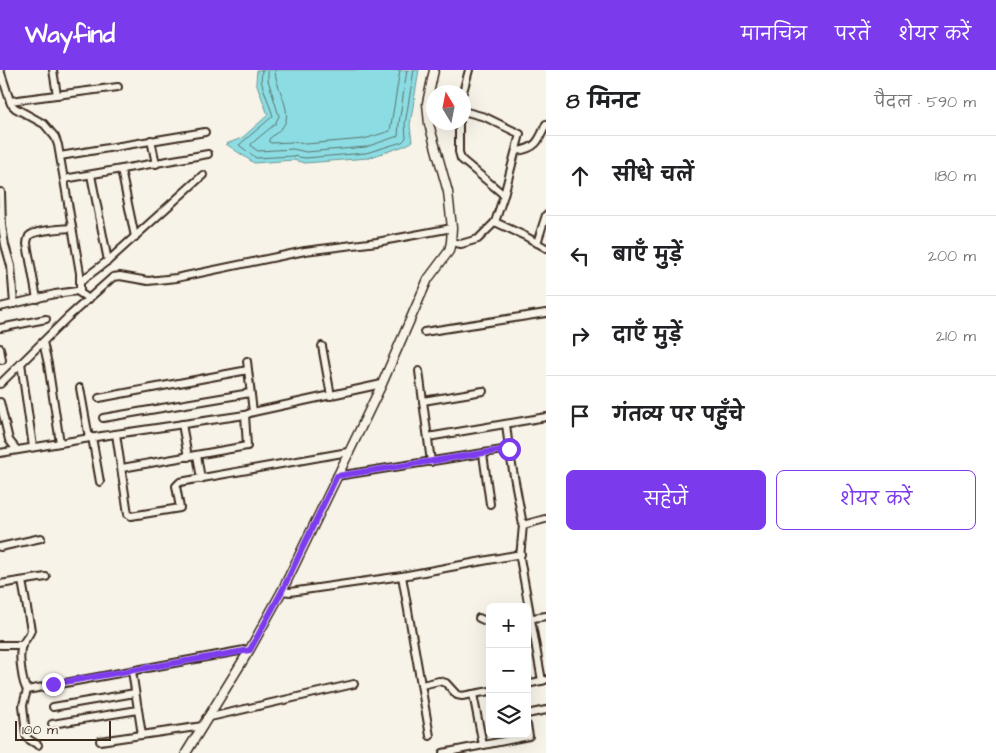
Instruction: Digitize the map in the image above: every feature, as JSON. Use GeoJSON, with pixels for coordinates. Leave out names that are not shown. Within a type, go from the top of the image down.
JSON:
{"type":"FeatureCollection","features":[{"type":"Feature","properties":{"kind":"street"},"geometry":{"type":"LineString","coordinates":[[0,70],[10,101],[15,108],[44,124],[55,136],[84,295]]}},
{"type":"Feature","properties":{"kind":"street"},"geometry":{"type":"LineString","coordinates":[[53,70],[57,95]]}},
{"type":"Feature","properties":{"kind":"street"},"geometry":{"type":"LineString","coordinates":[[432,85],[434,70]]}},
{"type":"Feature","properties":{"kind":"street"},"geometry":{"type":"LineString","coordinates":[[465,85],[469,70]]}},
{"type":"Feature","properties":{"kind":"street"},"geometry":{"type":"LineString","coordinates":[[10,101],[118,87]]}},
{"type":"Feature","properties":{"kind":"street"},"geometry":{"type":"LineString","coordinates":[[451,242],[461,244],[478,238],[495,222],[520,134],[485,117],[471,113]]}},
{"type":"Feature","properties":{"kind":"street"},"geometry":{"type":"LineString","coordinates":[[516,151],[526,150],[537,144],[546,124]]}},
{"type":"Feature","properties":{"kind":"street"},"geometry":{"type":"LineString","coordinates":[[186,753],[250,650],[282,591],[382,384],[428,280],[449,251],[452,228],[448,192],[431,130]]}},
{"type":"Feature","properties":{"kind":"street"},"geometry":{"type":"LineString","coordinates":[[459,130],[459,152],[461,159],[504,195]]}},
{"type":"Feature","properties":{"kind":"street"},"geometry":{"type":"LineString","coordinates":[[60,156],[204,132]]}},
{"type":"Feature","properties":{"kind":"street"},"geometry":{"type":"LineString","coordinates":[[152,140],[156,164]]}},
{"type":"Feature","properties":{"kind":"street"},"geometry":{"type":"LineString","coordinates":[[64,179],[208,154]]}},
{"type":"Feature","properties":{"kind":"street"},"geometry":{"type":"LineString","coordinates":[[121,170],[135,237]]}},
{"type":"Feature","properties":{"kind":"street"},"geometry":{"type":"LineString","coordinates":[[91,174],[108,261]]}},
{"type":"Feature","properties":{"kind":"street"},"geometry":{"type":"LineString","coordinates":[[81,281],[108,261],[203,175]]}},
{"type":"Feature","properties":{"kind":"street"},"geometry":{"type":"LineString","coordinates":[[1,192],[4,245],[11,266],[14,304]]}},
{"type":"Feature","properties":{"kind":"street"},"geometry":{"type":"LineString","coordinates":[[537,243],[546,215]]}},
{"type":"Feature","properties":{"kind":"street"},"geometry":{"type":"LineString","coordinates":[[495,222],[546,248]]}},
{"type":"Feature","properties":{"kind":"street"},"geometry":{"type":"LineString","coordinates":[[38,299],[27,244],[28,238],[30,235],[40,232],[71,228]]}},
{"type":"Feature","properties":{"kind":"street"},"geometry":{"type":"LineString","coordinates":[[0,384],[43,342],[84,295],[113,278],[120,276],[148,281],[176,278],[305,251],[377,242],[452,228]]}},
{"type":"Feature","properties":{"kind":"street"},"geometry":{"type":"LineString","coordinates":[[0,306],[56,294],[84,295]]}},
{"type":"Feature","properties":{"kind":"street"},"geometry":{"type":"LineString","coordinates":[[424,332],[546,313]]}},
{"type":"Feature","properties":{"kind":"street"},"geometry":{"type":"LineString","coordinates":[[0,328],[46,319]]}},
{"type":"Feature","properties":{"kind":"street"},"geometry":{"type":"LineString","coordinates":[[43,342],[60,443]]}},
{"type":"Feature","properties":{"kind":"street"},"geometry":{"type":"LineString","coordinates":[[322,346],[331,396]]}},
{"type":"Feature","properties":{"kind":"street"},"geometry":{"type":"LineString","coordinates":[[0,348],[2,360]]}},
{"type":"Feature","properties":{"kind":"street"},"geometry":{"type":"LineString","coordinates":[[247,361],[253,412]]}},
{"type":"Feature","properties":{"kind":"street"},"geometry":{"type":"LineString","coordinates":[[21,363],[33,447]]}},
{"type":"Feature","properties":{"kind":"street"},"geometry":{"type":"LineString","coordinates":[[99,398],[248,370]]}},
{"type":"Feature","properties":{"kind":"street"},"geometry":{"type":"LineString","coordinates":[[419,371],[431,462]]}},
{"type":"Feature","properties":{"kind":"street"},"geometry":{"type":"LineString","coordinates":[[0,453],[245,415],[382,384]]}},
{"type":"Feature","properties":{"kind":"street"},"geometry":{"type":"LineString","coordinates":[[80,388],[100,482]]}},
{"type":"Feature","properties":{"kind":"street"},"geometry":{"type":"LineString","coordinates":[[423,401],[483,391]]}},
{"type":"Feature","properties":{"kind":"street"},"geometry":{"type":"LineString","coordinates":[[103,418],[250,393]]}},
{"type":"Feature","properties":{"kind":"street"},"geometry":{"type":"LineString","coordinates":[[0,402],[9,440],[17,450]]}},
{"type":"Feature","properties":{"kind":"street"},"geometry":{"type":"LineString","coordinates":[[122,468],[247,446],[245,415]]}},
{"type":"Feature","properties":{"kind":"street"},"geometry":{"type":"LineString","coordinates":[[428,437],[546,417]]}},
{"type":"Feature","properties":{"kind":"street"},"geometry":{"type":"LineString","coordinates":[[182,424],[188,457]]}},
{"type":"Feature","properties":{"kind":"street"},"geometry":{"type":"LineString","coordinates":[[506,424],[523,525],[520,558],[527,603]]}},
{"type":"Feature","properties":{"kind":"street"},"geometry":{"type":"LineString","coordinates":[[116,434],[128,514],[131,516],[179,509],[177,484],[348,452]]}},
{"type":"Feature","properties":{"kind":"street"},"geometry":{"type":"LineString","coordinates":[[337,476],[509,449]]}},
{"type":"Feature","properties":{"kind":"street"},"geometry":{"type":"LineString","coordinates":[[483,454],[490,504]]}},
{"type":"Feature","properties":{"kind":"street"},"geometry":{"type":"LineString","coordinates":[[197,455],[201,479]]}},
{"type":"Feature","properties":{"kind":"street"},"geometry":{"type":"LineString","coordinates":[[523,525],[545,519]]}},
{"type":"Feature","properties":{"kind":"street"},"geometry":{"type":"LineString","coordinates":[[0,547],[41,538]]}},
{"type":"Feature","properties":{"kind":"street"},"geometry":{"type":"LineString","coordinates":[[282,591],[290,592],[402,576],[521,554]]}},
{"type":"Feature","properties":{"kind":"street"},"geometry":{"type":"LineString","coordinates":[[402,576],[430,736]]}},
{"type":"Feature","properties":{"kind":"street"},"geometry":{"type":"LineString","coordinates":[[0,584],[46,577]]}},
{"type":"Feature","properties":{"kind":"street"},"geometry":{"type":"LineString","coordinates":[[22,581],[31,630],[20,651],[23,684],[27,690],[23,706],[26,735],[28,739],[38,745]]}},
{"type":"Feature","properties":{"kind":"street"},"geometry":{"type":"LineString","coordinates":[[531,619],[546,616]]}},
{"type":"Feature","properties":{"kind":"street"},"geometry":{"type":"LineString","coordinates":[[479,618],[486,621]]}},
{"type":"Feature","properties":{"kind":"street"},"geometry":{"type":"LineString","coordinates":[[531,627],[544,680],[531,683]]}},
{"type":"Feature","properties":{"kind":"street"},"geometry":{"type":"LineString","coordinates":[[0,645],[22,645]]}},
{"type":"Feature","properties":{"kind":"street"},"geometry":{"type":"LineString","coordinates":[[27,690],[250,650]]}},
{"type":"Feature","properties":{"kind":"street"},"geometry":{"type":"LineString","coordinates":[[132,671],[142,735]]}},
{"type":"Feature","properties":{"kind":"street"},"geometry":{"type":"LineString","coordinates":[[422,685],[439,681],[446,683],[457,695],[462,696],[486,692]]}},
{"type":"Feature","properties":{"kind":"street"},"geometry":{"type":"LineString","coordinates":[[100,741],[142,735],[205,722],[354,684]]}},
{"type":"Feature","properties":{"kind":"street"},"geometry":{"type":"LineString","coordinates":[[53,707],[135,693]]}},
{"type":"Feature","properties":{"kind":"street"},"geometry":{"type":"LineString","coordinates":[[474,694],[483,745]]}},
{"type":"Feature","properties":{"kind":"street"},"geometry":{"type":"LineString","coordinates":[[52,724],[138,710]]}},
{"type":"Feature","properties":{"kind":"street"},"geometry":{"type":"LineString","coordinates":[[531,713],[546,710]]}},
{"type":"Feature","properties":{"kind":"street"},"geometry":{"type":"LineString","coordinates":[[442,753],[483,745],[506,738]]}},
{"type":"Feature","properties":{"kind":"water"},"geometry":{"type":"Polygon","coordinates":[[[257,70],[419,70],[410,125],[412,142],[368,158],[305,163],[293,160],[254,163],[226,144],[242,138],[268,115],[256,82],[257,70]]]}},
{"type":"Feature","properties":{"kind":"route"},"geometry":{"type":"LineString","coordinates":[[53,684],[250,650],[282,591],[337,476],[509,449]]}}]}
